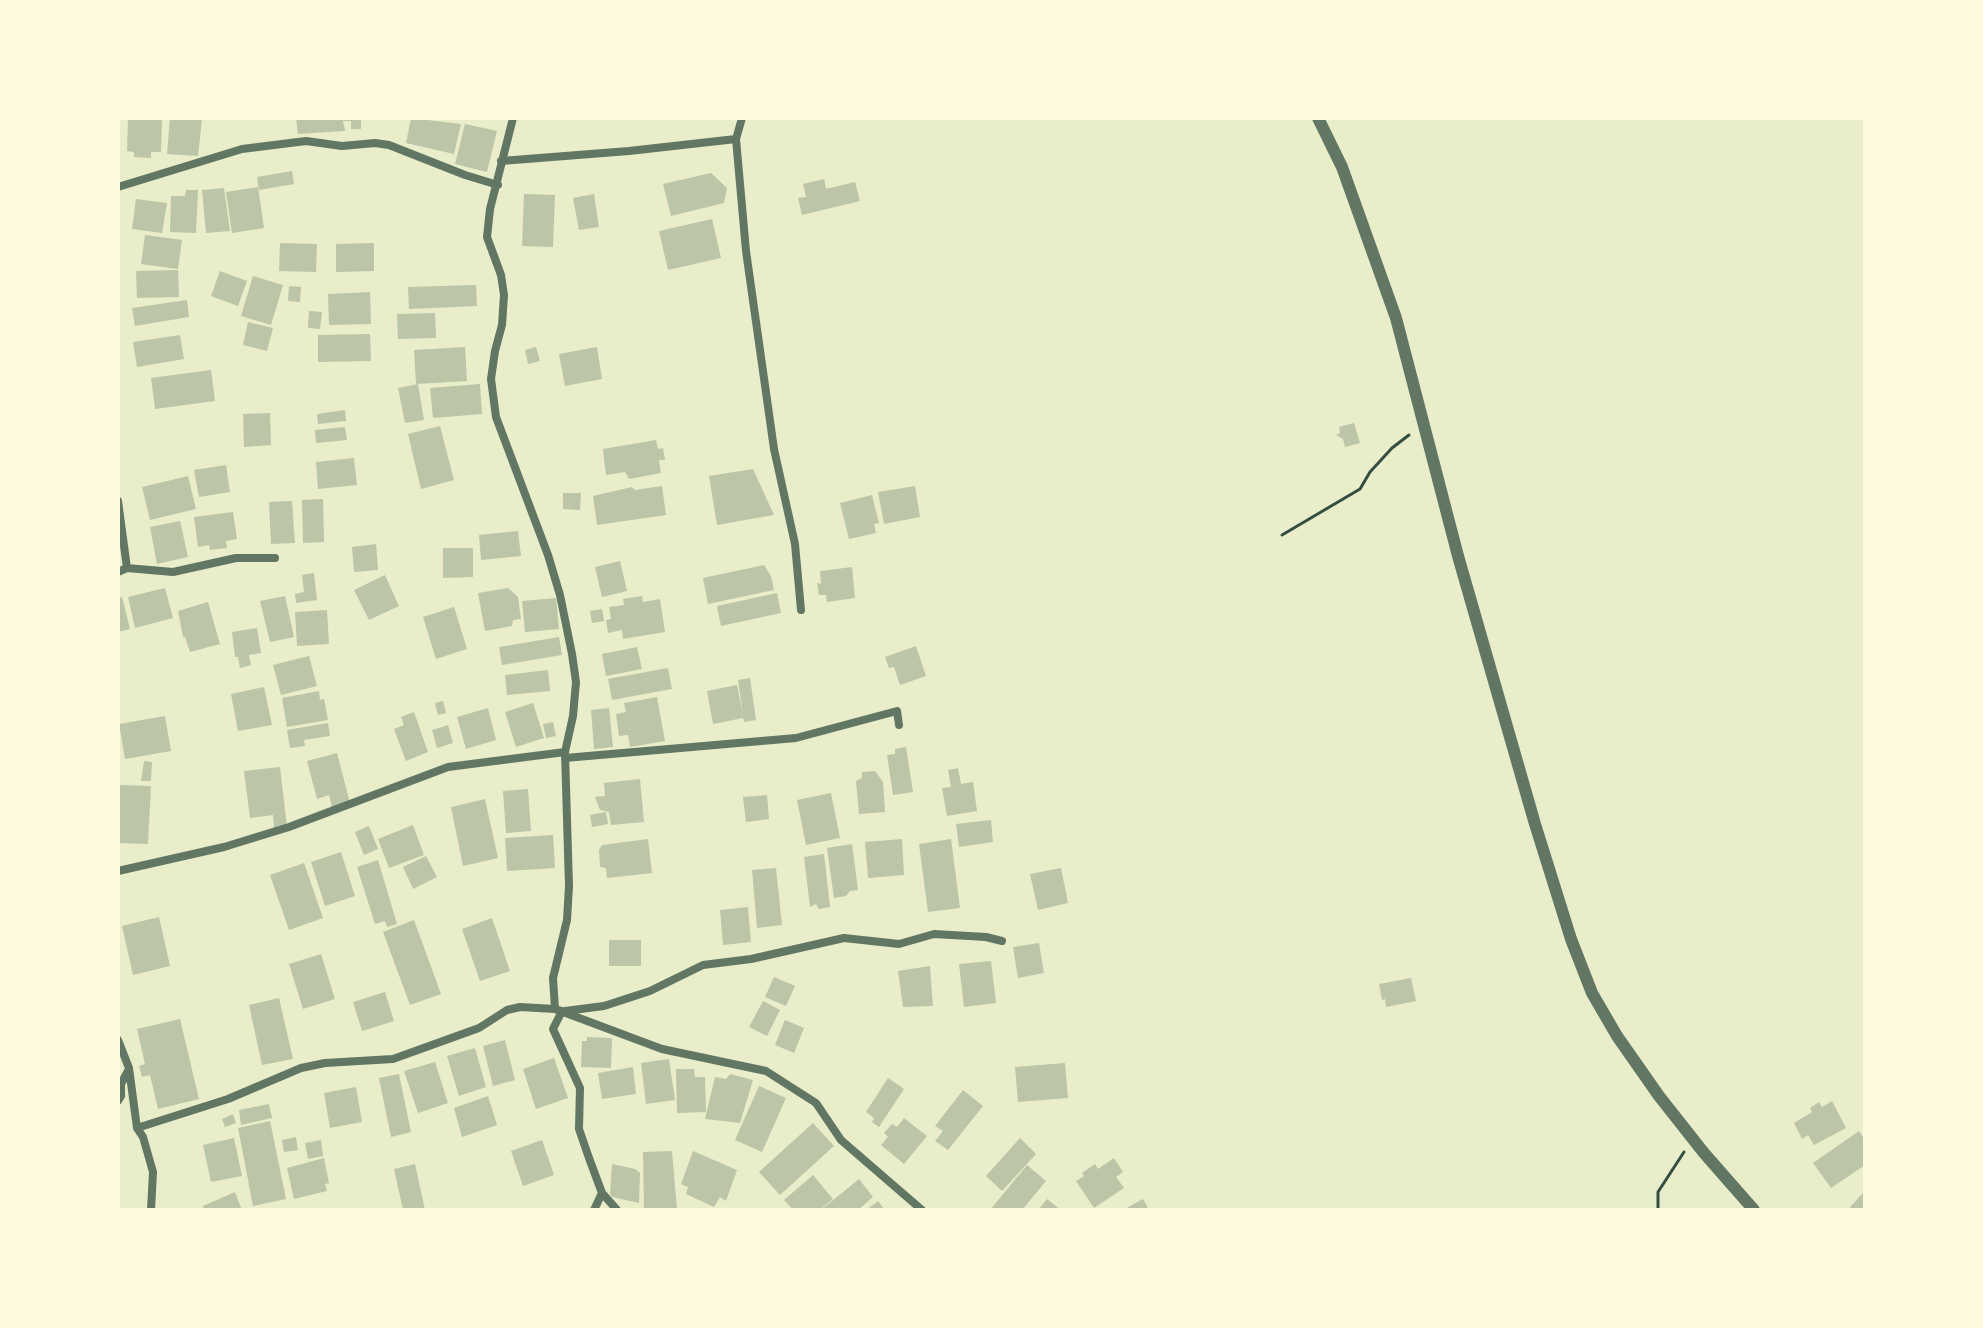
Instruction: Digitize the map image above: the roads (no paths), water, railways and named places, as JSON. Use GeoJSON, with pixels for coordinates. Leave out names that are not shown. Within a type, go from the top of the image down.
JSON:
{"type":"FeatureCollection","features":[{"type":"Feature","properties":{"kind":"street"},"geometry":{"type":"LineString","coordinates":[[513,118],[490,209],[487,237],[501,275],[504,295],[502,325],[491,379],[496,417],[548,555],[568,628],[576,682],[565,755],[569,886],[567,920],[553,978],[559,1010],[553,1029],[580,1088],[579,1129],[602,1193],[617,1210]]}},
{"type":"Feature","properties":{"kind":"street"},"geometry":{"type":"LineString","coordinates":[[742,118],[736,139],[746,251],[774,449],[795,544],[801,610]]}},
{"type":"Feature","properties":{"kind":"street"},"geometry":{"type":"LineString","coordinates":[[1318,118],[1342,167],[1396,318],[1535,824],[1571,939],[1602,1012],[1659,1096],[1754,1210]]}},
{"type":"Feature","properties":{"kind":"street"},"geometry":{"type":"LineString","coordinates":[[501,161],[736,139]]}},
{"type":"Feature","properties":{"kind":"street"},"geometry":{"type":"LineString","coordinates":[[118,187],[242,149],[306,141],[342,146],[389,145],[498,185]]}},
{"type":"Feature","properties":{"kind":"street"},"geometry":{"type":"LineString","coordinates":[[118,501],[123,570],[173,572],[236,558],[275,558]]}},
{"type":"Feature","properties":{"kind":"street"},"geometry":{"type":"LineString","coordinates":[[118,871],[224,847],[289,827],[448,767],[796,738],[897,711],[899,725]]}},
{"type":"Feature","properties":{"kind":"street"},"geometry":{"type":"LineString","coordinates":[[137,1128],[228,1099],[301,1068],[325,1063],[393,1059],[479,1028],[507,1010],[520,1007],[559,1010],[604,1006],[650,991],[703,965],[751,959],[844,938],[899,944],[934,934],[1002,941]]}},
{"type":"Feature","properties":{"kind":"street"},"geometry":{"type":"LineString","coordinates":[[559,1010],[662,1049],[766,1071],[816,1103],[841,1140],[922,1210]]}},
{"type":"Feature","properties":{"kind":"street"},"geometry":{"type":"LineString","coordinates":[[118,1040],[129,1068],[137,1128],[143,1137],[153,1172],[151,1210]]}},
{"type":"Feature","properties":{"kind":"street"},"geometry":{"type":"LineString","coordinates":[[118,1101],[121,1084],[129,1068]]}},
{"type":"Feature","properties":{"kind":"street"},"geometry":{"type":"LineString","coordinates":[[594,1210],[602,1193]]}}]}
